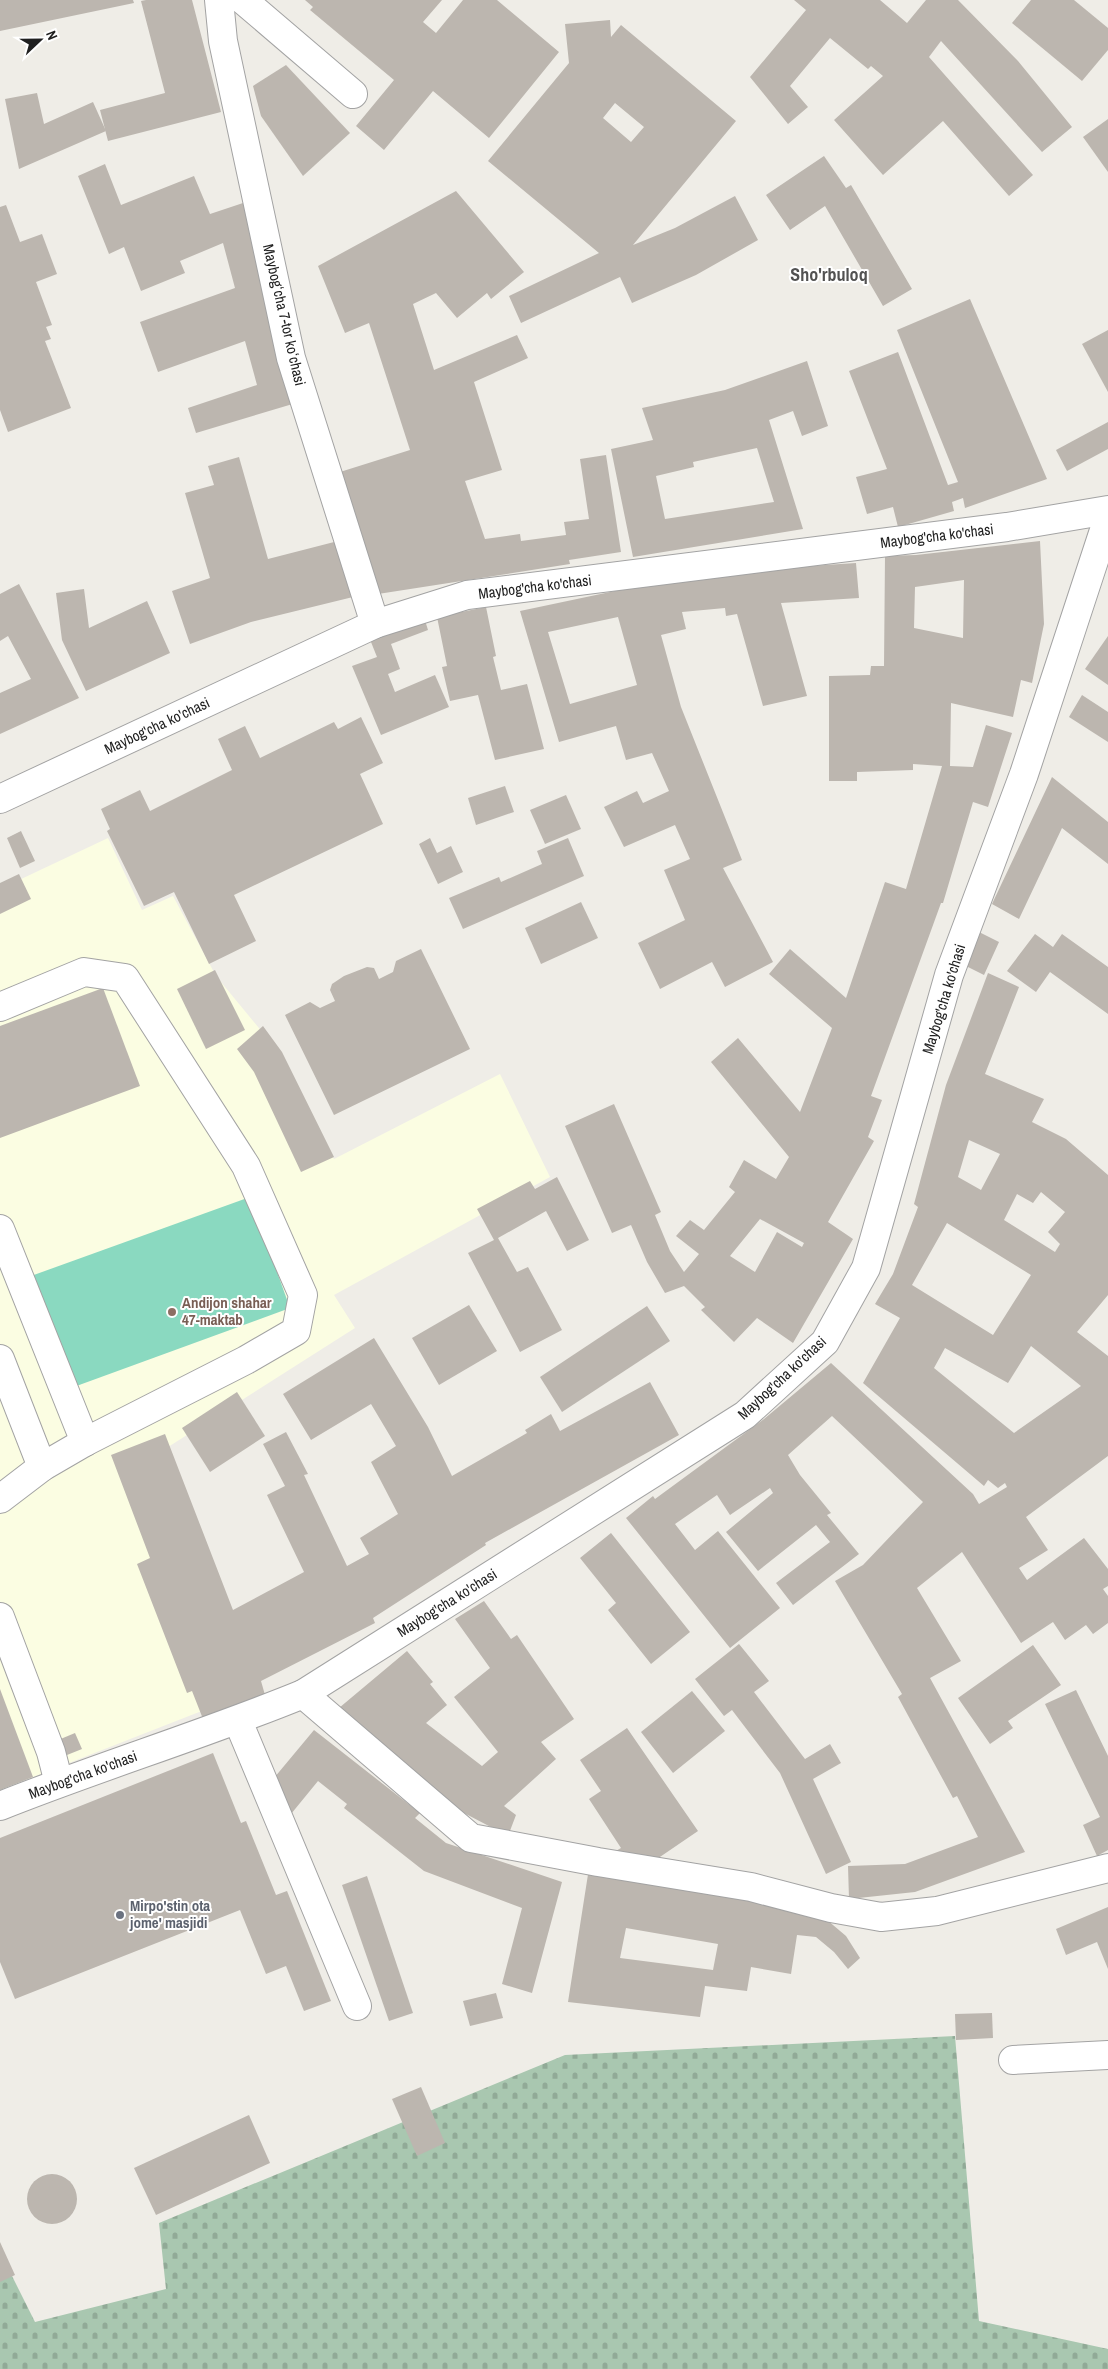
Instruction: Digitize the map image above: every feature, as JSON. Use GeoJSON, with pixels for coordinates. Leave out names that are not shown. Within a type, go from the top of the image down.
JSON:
{"type":"FeatureCollection","features":[{"type":"Feature","properties":{"kind":"street","name":"Maybogʻcha 7-tor koʻchasi"},"geometry":{"type":"LineString","coordinates":[[219,0],[223,41],[291,358],[375,624]]}},
{"type":"Feature","properties":{"kind":"street"},"geometry":{"type":"LineString","coordinates":[[243,0],[353,94]]}},
{"type":"Feature","properties":{"kind":"street","name":"Maybog'cha ko'chasi"},"geometry":{"type":"LineString","coordinates":[[0,799],[375,624],[467,595],[1007,527],[1108,510]]}},
{"type":"Feature","properties":{"kind":"street","name":"Maybog'cha ko'chasi"},"geometry":{"type":"LineString","coordinates":[[0,1806],[59,1783],[238,1721],[303,1694],[745,1415],[825,1342],[866,1268],[950,975],[1024,774],[1108,518]]}},
{"type":"Feature","properties":{"kind":"street"},"geometry":{"type":"LineString","coordinates":[[0,1007],[84,972],[125,978],[246,1166],[303,1295],[296,1331],[246,1360],[85,1442],[42,1467],[0,1498]]}},
{"type":"Feature","properties":{"kind":"street"},"geometry":{"type":"LineString","coordinates":[[0,1229],[85,1442]]}},
{"type":"Feature","properties":{"kind":"street"},"geometry":{"type":"LineString","coordinates":[[0,1360],[42,1467]]}},
{"type":"Feature","properties":{"kind":"street"},"geometry":{"type":"LineString","coordinates":[[0,1617],[51,1752],[59,1783]]}},
{"type":"Feature","properties":{"kind":"street"},"geometry":{"type":"LineString","coordinates":[[303,1694],[471,1838],[598,1862],[751,1887],[831,1908],[881,1917],[937,1911],[1108,1868]]}},
{"type":"Feature","properties":{"kind":"street"},"geometry":{"type":"LineString","coordinates":[[238,1721],[356,2006]]}},
{"type":"Feature","properties":{"kind":"street"},"geometry":{"type":"LineString","coordinates":[[1013,2060],[1108,2055]]}},
{"type":"Feature","properties":{"kind":"shaded area","name":"Andijon shahar 47-maktab"},"geometry":{"type":"Polygon","coordinates":[[[108,838],[142,910],[173,896],[216,976],[277,1050],[334,1159],[500,1074],[550,1177],[334,1295],[355,1328],[165,1449],[258,1689],[0,1790],[0,889],[108,838]]]}},
{"type":"Feature","properties":{"kind":"green space"},"geometry":{"type":"Polygon","coordinates":[[[250,1197],[290,1308],[71,1388],[31,1276],[250,1197]]]}},
{"type":"Feature","properties":{"kind":"green space"},"geometry":{"type":"Polygon","coordinates":[[[955,2036],[979,2321],[1108,2349],[1108,2369],[0,2369],[0,2274],[9,2270],[35,2322],[166,2289],[159,2223],[565,2055],[955,2036]]]}},
{"type":"Feature","properties":{"kind":"building"},"geometry":{"type":"Polygon","coordinates":[[[0,0],[133,0],[134,3],[0,31],[0,0]]]}},
{"type":"Feature","properties":{"kind":"building"},"geometry":{"type":"Polygon","coordinates":[[[192,0],[221,112],[108,141],[100,110],[165,93],[141,1],[192,0]]]}},
{"type":"Feature","properties":{"kind":"building"},"geometry":{"type":"Polygon","coordinates":[[[305,0],[442,0],[423,22],[436,33],[463,0],[497,0],[559,52],[489,138],[433,91],[384,150],[356,126],[394,80],[310,10],[313,7],[305,0]]]}},
{"type":"Feature","properties":{"kind":"building"},"geometry":{"type":"Polygon","coordinates":[[[794,0],[880,0],[907,23],[926,0],[958,0],[1018,61],[1072,127],[1042,152],[941,41],[929,57],[1033,175],[1009,196],[943,121],[883,175],[834,120],[883,76],[871,66],[868,69],[830,38],[790,86],[808,107],[788,124],[750,77],[806,10],[794,0]]]}},
{"type":"Feature","properties":{"kind":"building"},"geometry":{"type":"Polygon","coordinates":[[[1031,0],[1074,0],[1108,28],[1108,50],[1082,81],[1012,23],[1031,0]]]}},
{"type":"Feature","properties":{"kind":"building"},"geometry":{"type":"Polygon","coordinates":[[[610,20],[611,37],[621,25],[736,121],[633,245],[675,228],[735,196],[758,240],[696,275],[632,303],[620,277],[521,323],[509,296],[599,253],[488,161],[569,63],[565,24],[610,20]],[[615,103],[603,118],[631,142],[644,127],[615,103]]]}},
{"type":"Feature","properties":{"kind":"building"},"geometry":{"type":"Polygon","coordinates":[[[286,65],[350,133],[303,176],[261,116],[253,86],[286,65]]]}},
{"type":"Feature","properties":{"kind":"building"},"geometry":{"type":"Polygon","coordinates":[[[37,93],[44,124],[93,102],[106,131],[19,169],[5,99],[37,93]]]}},
{"type":"Feature","properties":{"kind":"building"},"geometry":{"type":"Polygon","coordinates":[[[1108,119],[1108,172],[1083,137],[1108,119]]]}},
{"type":"Feature","properties":{"kind":"building"},"geometry":{"type":"Polygon","coordinates":[[[824,156],[846,188],[851,185],[912,289],[883,306],[825,206],[790,230],[766,195],[824,156]]]}},
{"type":"Feature","properties":{"kind":"building"},"geometry":{"type":"Polygon","coordinates":[[[105,164],[121,205],[194,176],[210,214],[243,203],[296,403],[196,433],[188,408],[257,385],[245,341],[158,372],[140,322],[235,288],[223,243],[180,261],[185,273],[141,291],[124,247],[109,254],[78,176],[105,164]]]}},
{"type":"Feature","properties":{"kind":"building"},"geometry":{"type":"Polygon","coordinates":[[[456,191],[524,272],[491,299],[487,293],[457,318],[436,293],[413,304],[434,370],[517,335],[528,358],[474,382],[502,470],[465,481],[485,539],[520,534],[521,541],[566,535],[564,522],[589,519],[580,459],[606,455],[621,552],[569,560],[570,564],[378,594],[340,472],[410,450],[369,323],[345,333],[318,266],[456,191]]]}},
{"type":"Feature","properties":{"kind":"building"},"geometry":{"type":"Polygon","coordinates":[[[6,205],[20,242],[42,234],[57,274],[36,282],[52,325],[46,327],[51,339],[45,341],[71,408],[8,432],[0,410],[0,207],[6,205]]]}},
{"type":"Feature","properties":{"kind":"building"},"geometry":{"type":"Polygon","coordinates":[[[970,299],[1047,479],[965,508],[963,498],[952,502],[954,511],[898,527],[893,507],[867,514],[856,477],[887,469],[849,371],[898,352],[948,485],[958,482],[897,330],[970,299]]]}},
{"type":"Feature","properties":{"kind":"building"},"geometry":{"type":"Polygon","coordinates":[[[1108,330],[1108,392],[1082,344],[1108,330]]]}},
{"type":"Feature","properties":{"kind":"building"},"geometry":{"type":"Polygon","coordinates":[[[807,361],[828,426],[802,436],[793,411],[769,420],[803,529],[633,557],[611,449],[653,440],[642,408],[725,390],[807,361]],[[757,448],[693,462],[694,467],[656,476],[665,519],[774,502],[757,448]]]}},
{"type":"Feature","properties":{"kind":"building"},"geometry":{"type":"Polygon","coordinates":[[[1108,422],[1108,449],[1067,471],[1056,450],[1108,422]]]}},
{"type":"Feature","properties":{"kind":"building"},"geometry":{"type":"Polygon","coordinates":[[[239,457],[268,559],[338,541],[353,597],[251,622],[190,644],[172,591],[210,578],[185,493],[214,485],[208,466],[239,457]]]}},
{"type":"Feature","properties":{"kind":"building"},"geometry":{"type":"Polygon","coordinates":[[[1040,541],[1044,624],[1032,683],[1021,680],[1013,717],[951,703],[950,766],[973,767],[986,725],[1012,733],[988,807],[973,802],[943,903],[941,903],[871,1096],[882,1100],[868,1137],[874,1141],[828,1222],[853,1239],[793,1343],[757,1318],[734,1342],[701,1310],[705,1307],[684,1286],[665,1293],[647,1262],[631,1225],[612,1233],[565,1126],[614,1104],[661,1212],[655,1215],[670,1251],[684,1272],[699,1254],[676,1236],[690,1220],[704,1230],[735,1192],[729,1187],[744,1160],[776,1179],[789,1157],[711,1062],[738,1038],[800,1112],[832,1028],[769,974],[790,949],[846,998],[885,882],[906,889],[942,766],[913,764],[913,770],[857,772],[857,781],[829,781],[829,676],[870,675],[871,666],[884,666],[885,556],[916,555],[1040,541]],[[964,580],[915,587],[914,628],[963,638],[964,580]],[[760,1219],[730,1256],[755,1272],[777,1232],[802,1247],[804,1243],[760,1219]]]}},
{"type":"Feature","properties":{"kind":"building"},"geometry":{"type":"Polygon","coordinates":[[[856,563],[859,598],[781,603],[807,696],[763,706],[737,614],[726,616],[725,608],[682,612],[686,629],[661,635],[681,707],[742,860],[723,868],[773,962],[725,987],[712,962],[660,989],[638,943],[685,920],[664,870],[690,859],[675,825],[624,847],[604,807],[637,791],[643,803],[669,791],[652,753],[626,760],[616,726],[559,742],[520,611],[648,584],[779,568],[856,563]],[[618,617],[548,632],[570,704],[637,685],[618,617]]]}},
{"type":"Feature","properties":{"kind":"building"},"geometry":{"type":"Polygon","coordinates":[[[19,584],[79,698],[0,734],[0,693],[31,679],[8,636],[0,641],[0,594],[19,584]]]}},
{"type":"Feature","properties":{"kind":"building"},"geometry":{"type":"Polygon","coordinates":[[[84,589],[89,628],[147,601],[170,653],[86,691],[62,640],[56,593],[84,589]]]}},
{"type":"Feature","properties":{"kind":"building"},"geometry":{"type":"Polygon","coordinates":[[[486,607],[496,656],[493,657],[501,690],[527,684],[544,749],[495,760],[478,695],[450,701],[442,667],[447,666],[437,617],[486,607]]]}},
{"type":"Feature","properties":{"kind":"building"},"geometry":{"type":"Polygon","coordinates":[[[424,617],[428,630],[391,644],[400,669],[388,674],[395,692],[435,675],[449,707],[381,735],[352,666],[377,657],[369,637],[424,617]]]}},
{"type":"Feature","properties":{"kind":"building"},"geometry":{"type":"Polygon","coordinates":[[[1108,636],[1108,685],[1085,669],[1108,636]]]}},
{"type":"Feature","properties":{"kind":"building"},"geometry":{"type":"Polygon","coordinates":[[[1082,695],[1108,712],[1108,742],[1069,717],[1082,695]]]}},
{"type":"Feature","properties":{"kind":"building"},"geometry":{"type":"Polygon","coordinates":[[[361,717],[383,763],[360,774],[383,824],[234,895],[256,941],[209,964],[174,892],[144,906],[107,831],[110,829],[101,809],[140,790],[150,811],[232,770],[218,739],[245,726],[260,758],[334,722],[338,729],[361,717]]]}},
{"type":"Feature","properties":{"kind":"building"},"geometry":{"type":"Polygon","coordinates":[[[1052,777],[1108,822],[1108,864],[1062,828],[1019,919],[992,904],[1052,777]]]}},
{"type":"Feature","properties":{"kind":"building"},"geometry":{"type":"Polygon","coordinates":[[[505,786],[514,812],[476,825],[468,798],[505,786]]]}},
{"type":"Feature","properties":{"kind":"building"},"geometry":{"type":"Polygon","coordinates":[[[566,795],[581,829],[545,844],[530,810],[566,795]]]}},
{"type":"Feature","properties":{"kind":"building"},"geometry":{"type":"Polygon","coordinates":[[[21,831],[35,861],[20,868],[7,838],[21,831]]]}},
{"type":"Feature","properties":{"kind":"building"},"geometry":{"type":"Polygon","coordinates":[[[430,838],[437,853],[451,846],[463,872],[438,884],[419,844],[430,838]]]}},
{"type":"Feature","properties":{"kind":"building"},"geometry":{"type":"Polygon","coordinates":[[[568,838],[584,876],[463,929],[449,898],[499,877],[501,882],[542,864],[537,851],[568,838]]]}},
{"type":"Feature","properties":{"kind":"building"},"geometry":{"type":"Polygon","coordinates":[[[19,874],[31,899],[0,914],[0,883],[19,874]]]}},
{"type":"Feature","properties":{"kind":"building"},"geometry":{"type":"Polygon","coordinates":[[[581,902],[598,938],[541,964],[525,928],[581,902]]]}},
{"type":"Feature","properties":{"kind":"building"},"geometry":{"type":"Polygon","coordinates":[[[979,932],[999,942],[984,975],[964,965],[979,932]]]}},
{"type":"Feature","properties":{"kind":"building"},"geometry":{"type":"Polygon","coordinates":[[[1035,934],[1053,947],[1062,934],[1108,967],[1108,1014],[1050,972],[1036,992],[1007,971],[1035,934]]]}},
{"type":"Feature","properties":{"kind":"building"},"geometry":{"type":"Polygon","coordinates":[[[421,949],[470,1049],[334,1115],[285,1015],[310,1002],[320,1008],[335,1001],[330,990],[332,984],[344,976],[367,967],[374,968],[379,979],[393,972],[396,961],[421,949]]]}},
{"type":"Feature","properties":{"kind":"building"},"geometry":{"type":"Polygon","coordinates":[[[215,970],[245,1030],[206,1049],[177,989],[215,970]]]}},
{"type":"Feature","properties":{"kind":"building"},"geometry":{"type":"Polygon","coordinates":[[[988,973],[1019,987],[985,1074],[1044,1099],[1032,1122],[1066,1139],[1108,1175],[1108,1295],[1077,1332],[1108,1356],[1108,1456],[1026,1517],[1048,1550],[1019,1568],[1027,1580],[1084,1538],[1108,1569],[1108,1586],[1103,1589],[1108,1596],[1108,1623],[1093,1634],[1086,1625],[1065,1640],[1053,1622],[1021,1643],[962,1552],[917,1588],[961,1661],[930,1678],[1025,1852],[915,1892],[849,1899],[848,1866],[905,1864],[978,1837],[957,1796],[953,1798],[898,1697],[902,1694],[835,1581],[863,1565],[923,1502],[832,1416],[788,1455],[800,1475],[831,1513],[827,1515],[859,1554],[793,1605],[776,1583],[830,1542],[816,1525],[758,1571],[726,1532],[773,1493],[770,1488],[730,1515],[717,1495],[675,1524],[695,1550],[718,1531],[780,1608],[730,1648],[626,1518],[653,1496],[655,1499],[764,1419],[831,1363],[973,1494],[979,1504],[1007,1487],[1005,1483],[998,1488],[988,1480],[984,1486],[863,1383],[900,1318],[875,1304],[893,1274],[918,1207],[914,1204],[946,1085],[988,973]],[[969,1140],[958,1177],[981,1190],[1000,1154],[969,1140]],[[1041,1192],[1033,1203],[1017,1194],[1004,1220],[1055,1252],[1060,1244],[1048,1232],[1065,1212],[1041,1192]],[[947,1223],[912,1285],[993,1335],[1031,1275],[947,1223]],[[1031,1346],[1008,1383],[945,1348],[934,1368],[1014,1433],[1081,1386],[1031,1346]]]}},
{"type":"Feature","properties":{"kind":"building"},"geometry":{"type":"Polygon","coordinates":[[[103,988],[140,1086],[0,1138],[0,1026],[103,988]]]}},
{"type":"Feature","properties":{"kind":"building"},"geometry":{"type":"Polygon","coordinates":[[[263,1026],[282,1052],[334,1157],[301,1172],[254,1072],[237,1049],[263,1026]]]}},
{"type":"Feature","properties":{"kind":"building"},"geometry":{"type":"Polygon","coordinates":[[[557,1177],[589,1240],[567,1251],[546,1211],[498,1238],[517,1272],[528,1267],[562,1330],[520,1352],[468,1253],[494,1240],[477,1209],[530,1181],[535,1189],[557,1177]]]}},
{"type":"Feature","properties":{"kind":"building"},"geometry":{"type":"Polygon","coordinates":[[[469,1305],[497,1351],[439,1385],[412,1338],[469,1305]]]}},
{"type":"Feature","properties":{"kind":"building"},"geometry":{"type":"Polygon","coordinates":[[[647,1306],[670,1341],[562,1412],[540,1377],[647,1306]]]}},
{"type":"Feature","properties":{"kind":"building"},"geometry":{"type":"Polygon","coordinates":[[[374,1338],[428,1427],[452,1476],[527,1433],[525,1430],[551,1414],[560,1431],[650,1382],[679,1435],[485,1543],[486,1545],[373,1618],[375,1623],[261,1681],[265,1695],[203,1719],[192,1691],[187,1693],[137,1564],[150,1558],[111,1455],[165,1434],[233,1610],[304,1572],[267,1495],[285,1486],[263,1444],[286,1432],[308,1474],[304,1475],[347,1566],[369,1554],[360,1538],[398,1514],[371,1462],[396,1446],[371,1404],[311,1440],[283,1394],[374,1338]]]}},
{"type":"Feature","properties":{"kind":"building"},"geometry":{"type":"Polygon","coordinates":[[[237,1392],[265,1436],[210,1472],[182,1428],[237,1392]]]}},
{"type":"Feature","properties":{"kind":"building"},"geometry":{"type":"Polygon","coordinates":[[[611,1533],[690,1632],[651,1664],[608,1610],[616,1603],[580,1558],[611,1533]]]}},
{"type":"Feature","properties":{"kind":"building"},"geometry":{"type":"Polygon","coordinates":[[[484,1601],[511,1639],[517,1635],[574,1719],[541,1742],[556,1759],[504,1806],[516,1815],[508,1836],[464,1813],[389,1753],[339,1708],[407,1651],[433,1682],[430,1684],[447,1705],[426,1723],[482,1766],[498,1752],[454,1697],[490,1668],[455,1619],[484,1601]]]}},
{"type":"Feature","properties":{"kind":"building"},"geometry":{"type":"Polygon","coordinates":[[[739,1644],[769,1681],[754,1692],[805,1759],[830,1744],[841,1763],[813,1779],[851,1862],[826,1874],[780,1773],[732,1710],[724,1716],[695,1679],[739,1644]]]}},
{"type":"Feature","properties":{"kind":"building"},"geometry":{"type":"Polygon","coordinates":[[[1033,1645],[1061,1685],[1008,1721],[1013,1728],[990,1744],[958,1698],[1033,1645]]]}},
{"type":"Feature","properties":{"kind":"building"},"geometry":{"type":"Polygon","coordinates":[[[0,1689],[33,1777],[0,1790],[0,1689]]]}},
{"type":"Feature","properties":{"kind":"building"},"geometry":{"type":"Polygon","coordinates":[[[1076,1690],[1108,1756],[1108,1850],[1097,1856],[1083,1825],[1100,1817],[1045,1704],[1076,1690]]]}},
{"type":"Feature","properties":{"kind":"building"},"geometry":{"type":"Polygon","coordinates":[[[692,1691],[725,1731],[673,1773],[641,1732],[692,1691]]]}},
{"type":"Feature","properties":{"kind":"building"},"geometry":{"type":"Polygon","coordinates":[[[627,1728],[698,1831],[654,1861],[614,1852],[621,1848],[589,1799],[601,1791],[580,1760],[627,1728]]]}},
{"type":"Feature","properties":{"kind":"building"},"geometry":{"type":"Polygon","coordinates":[[[314,1730],[420,1813],[415,1818],[446,1843],[562,1882],[532,1993],[502,1984],[522,1908],[424,1871],[344,1808],[347,1804],[318,1781],[291,1814],[274,1778],[314,1730]]]}},
{"type":"Feature","properties":{"kind":"building"},"geometry":{"type":"Polygon","coordinates":[[[75,1733],[82,1749],[57,1759],[51,1743],[75,1733]]]}},
{"type":"Feature","properties":{"kind":"building"},"geometry":{"type":"Polygon","coordinates":[[[213,1753],[241,1823],[246,1821],[276,1895],[287,1891],[331,2001],[304,2011],[286,1966],[266,1974],[240,1910],[15,1999],[0,1962],[0,1838],[213,1753]]]}},
{"type":"Feature","properties":{"kind":"building"},"geometry":{"type":"Polygon","coordinates":[[[589,1868],[820,1914],[846,1936],[860,1958],[848,1969],[834,1952],[816,1937],[797,1935],[791,1974],[751,1967],[747,1991],[705,1986],[700,2017],[568,2002],[589,1868]],[[626,1928],[620,1958],[713,1970],[718,1944],[626,1928]]]}},
{"type":"Feature","properties":{"kind":"building"},"geometry":{"type":"Polygon","coordinates":[[[367,1876],[413,2013],[389,2021],[342,1885],[367,1876]]]}},
{"type":"Feature","properties":{"kind":"building"},"geometry":{"type":"Polygon","coordinates":[[[1108,1907],[1108,1969],[1097,1942],[1066,1955],[1056,1929],[1108,1907]]]}},
{"type":"Feature","properties":{"kind":"building"},"geometry":{"type":"Polygon","coordinates":[[[496,1993],[503,2018],[470,2026],[463,2001],[496,1993]]]}},
{"type":"Feature","properties":{"kind":"building"},"geometry":{"type":"Polygon","coordinates":[[[992,2013],[993,2038],[956,2040],[955,2014],[992,2013]]]}},
{"type":"Feature","properties":{"kind":"building"},"geometry":{"type":"Polygon","coordinates":[[[421,2087],[445,2143],[417,2156],[392,2099],[421,2087]]]}},
{"type":"Feature","properties":{"kind":"building"},"geometry":{"type":"Polygon","coordinates":[[[249,2115],[270,2163],[156,2215],[134,2168],[249,2115]]]}},
{"type":"Feature","properties":{"kind":"building"},"geometry":{"type":"Polygon","coordinates":[[[52,2174],[70,2181],[77,2199],[70,2217],[52,2224],[34,2217],[27,2199],[34,2181],[52,2174]]]}},
{"type":"Feature","properties":{"kind":"building"},"geometry":{"type":"Polygon","coordinates":[[[0,2242],[15,2275],[0,2282],[0,2242]]]}},
{"type":"Feature","properties":{"kind":"place","name":"Andijon shahar 47-maktab"},"geometry":{"type":"Point","coordinates":[172,1312]}},
{"type":"Feature","properties":{"kind":"place","name":"Mirpo'stin ota jome' masjidi"},"geometry":{"type":"Point","coordinates":[120,1915]}},
{"type":"Feature","properties":{"kind":"district","name":"Sho'rbuloq"},"geometry":{"type":"Point","coordinates":[829,275]}}]}
